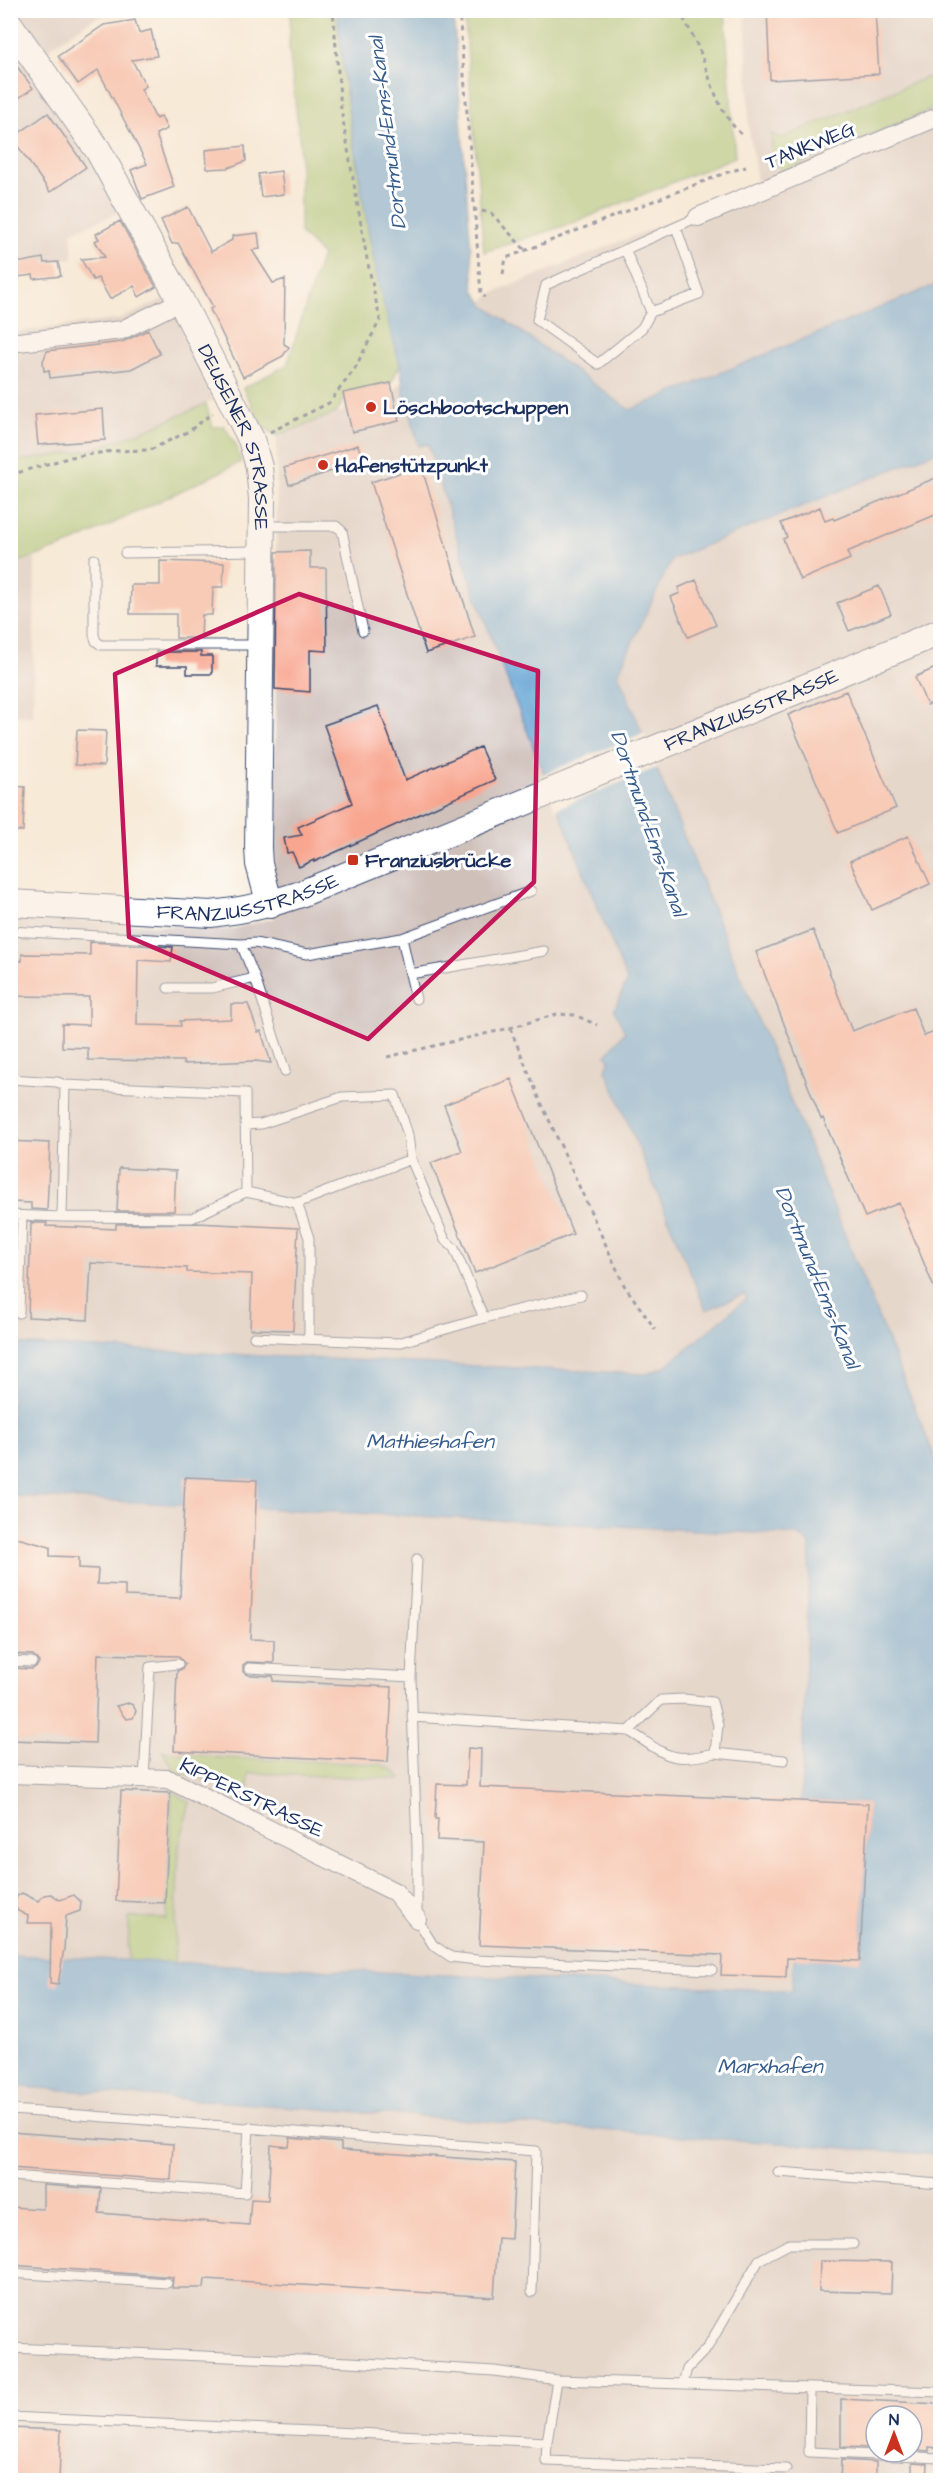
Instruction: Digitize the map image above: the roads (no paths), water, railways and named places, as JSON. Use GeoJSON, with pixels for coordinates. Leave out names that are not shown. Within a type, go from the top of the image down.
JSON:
{"type":"FeatureCollection","features":[{"type":"Feature","properties":{"kind":"main road","name":"DEUSENER STRASSE"},"geometry":{"type":"LineString","coordinates":[[10,25],[98,150],[181,301],[251,439],[257,458],[261,484],[258,848],[259,864],[270,905]]}},
{"type":"Feature","properties":{"kind":"main road","name":"FRANZIUSSTRASSE"},"geometry":{"type":"LineString","coordinates":[[10,903],[211,914],[270,905],[298,896],[940,632]]}},
{"type":"Feature","properties":{"kind":"street","name":"TANKWEG"},"geometry":{"type":"LineString","coordinates":[[698,217],[940,116]]}},
{"type":"Feature","properties":{"kind":"street"},"geometry":{"type":"LineString","coordinates":[[10,343],[122,330],[181,301]]}},
{"type":"Feature","properties":{"kind":"street","name":"KIPPERSTRASSE"},"geometry":{"type":"LineString","coordinates":[[10,1774],[168,1779],[395,1892],[417,1919]]}},
{"type":"Feature","properties":{"kind":"lane"},"geometry":{"type":"LineString","coordinates":[[676,227],[699,294],[651,312],[642,328],[598,364],[537,320],[546,285],[698,217]]}},
{"type":"Feature","properties":{"kind":"lane"},"geometry":{"type":"LineString","coordinates":[[626,249],[651,312]]}},
{"type":"Feature","properties":{"kind":"lane"},"geometry":{"type":"LineString","coordinates":[[125,553],[261,539],[336,526],[342,531],[363,631]]}},
{"type":"Feature","properties":{"kind":"lane"},"geometry":{"type":"LineString","coordinates":[[94,559],[94,635],[96,641],[101,645],[261,645]]}},
{"type":"Feature","properties":{"kind":"lane"},"geometry":{"type":"LineString","coordinates":[[10,931],[255,943],[307,954],[402,938],[531,891]]}},
{"type":"Feature","properties":{"kind":"lane"},"geometry":{"type":"LineString","coordinates":[[402,938],[416,999]]}},
{"type":"Feature","properties":{"kind":"lane"},"geometry":{"type":"LineString","coordinates":[[241,944],[255,978],[285,1071]]}},
{"type":"Feature","properties":{"kind":"lane"},"geometry":{"type":"LineString","coordinates":[[410,974],[544,951]]}},
{"type":"Feature","properties":{"kind":"lane"},"geometry":{"type":"LineString","coordinates":[[168,988],[212,988],[255,978]]}},
{"type":"Feature","properties":{"kind":"lane"},"geometry":{"type":"LineString","coordinates":[[10,1079],[57,1082],[65,1085],[245,1092],[246,1192]]}},
{"type":"Feature","properties":{"kind":"lane"},"geometry":{"type":"LineString","coordinates":[[62,1217],[65,1085]]}},
{"type":"Feature","properties":{"kind":"lane"},"geometry":{"type":"LineString","coordinates":[[245,1125],[261,1124],[342,1097],[395,1095],[408,1135],[411,1159],[445,1240],[453,1248],[484,1318]]}},
{"type":"Feature","properties":{"kind":"lane"},"geometry":{"type":"LineString","coordinates":[[10,1215],[192,1218],[246,1192],[297,1203],[411,1159]]}},
{"type":"Feature","properties":{"kind":"lane"},"geometry":{"type":"LineString","coordinates":[[297,1203],[309,1238],[309,1339]]}},
{"type":"Feature","properties":{"kind":"lane"},"geometry":{"type":"LineString","coordinates":[[19,1313],[22,1216]]}},
{"type":"Feature","properties":{"kind":"lane"},"geometry":{"type":"LineString","coordinates":[[254,1336],[398,1343],[484,1318],[581,1295]]}},
{"type":"Feature","properties":{"kind":"lane"},"geometry":{"type":"LineString","coordinates":[[417,1559],[411,1677],[417,1919],[433,1945],[451,1957],[477,1960],[712,1970]]}},
{"type":"Feature","properties":{"kind":"lane"},"geometry":{"type":"LineString","coordinates":[[10,1661],[32,1662]]}},
{"type":"Feature","properties":{"kind":"lane"},"geometry":{"type":"LineString","coordinates":[[144,1779],[150,1667],[178,1664]]}},
{"type":"Feature","properties":{"kind":"lane"},"geometry":{"type":"LineString","coordinates":[[249,1668],[411,1677]]}},
{"type":"Feature","properties":{"kind":"lane"},"geometry":{"type":"LineString","coordinates":[[629,1731],[661,1700],[684,1699],[712,1702],[718,1725],[715,1753]]}},
{"type":"Feature","properties":{"kind":"lane"},"geometry":{"type":"LineString","coordinates":[[412,1717],[629,1731],[670,1757],[688,1759],[715,1753],[784,1760]]}},
{"type":"Feature","properties":{"kind":"lane"},"geometry":{"type":"LineString","coordinates":[[10,2110],[536,2151],[532,2292]]}},
{"type":"Feature","properties":{"kind":"lane"},"geometry":{"type":"LineString","coordinates":[[10,2176],[245,2193],[249,2127]]}},
{"type":"Feature","properties":{"kind":"lane"},"geometry":{"type":"LineString","coordinates":[[778,2172],[940,2184]]}},
{"type":"Feature","properties":{"kind":"lane"},"geometry":{"type":"LineString","coordinates":[[683,2384],[687,2369],[707,2348],[759,2260],[789,2244],[853,2244]]}},
{"type":"Feature","properties":{"kind":"lane"},"geometry":{"type":"LineString","coordinates":[[10,2272],[167,2283]]}},
{"type":"Feature","properties":{"kind":"lane"},"geometry":{"type":"LineString","coordinates":[[10,2348],[410,2366],[494,2371],[557,2379],[940,2392]]}},
{"type":"Feature","properties":{"kind":"lane"},"geometry":{"type":"LineString","coordinates":[[557,2379],[546,2461],[786,2469]]}},
{"type":"Feature","properties":{"kind":"lane"},"geometry":{"type":"LineString","coordinates":[[810,2388],[809,2452],[940,2458]]}},
{"type":"Feature","properties":{"kind":"lane"},"geometry":{"type":"LineString","coordinates":[[10,2418],[547,2442]]}},
{"type":"Feature","properties":{"kind":"water"},"geometry":{"type":"Polygon","coordinates":[[[337,11],[453,11],[474,290],[484,305],[630,410],[940,283],[940,450],[672,559],[618,673],[940,1470],[940,2155],[11,2086],[10,1955],[792,1991],[794,1958],[860,1960],[868,1804],[801,1800],[810,1544],[798,1535],[11,1496],[11,1344],[647,1374],[665,1367],[747,1298],[744,1294],[706,1310],[606,1070],[610,1059],[606,1055],[625,1032],[614,1010],[627,981],[512,693],[469,577],[428,444],[419,446],[408,405],[406,406],[400,365],[380,291],[368,230],[344,80],[337,11]]]}},
{"type":"Feature","properties":{"kind":"place","name":"Löschbootschuppen"},"geometry":{"type":"Point","coordinates":[371,407]}},
{"type":"Feature","properties":{"kind":"place","name":"Hafenstützpunkt"},"geometry":{"type":"Point","coordinates":[323,465]}},
{"type":"Feature","properties":{"kind":"place","name":"Franziusbrücke"},"geometry":{"type":"Point","coordinates":[353,860]}},
{"type":"Feature","properties":{"kind":"water label","name":"Dortmund-Ems-Kanal"},"geometry":{"type":"Point","coordinates":[387,133]}},
{"type":"Feature","properties":{"kind":"water label","name":"Dortmund-Ems-Kanal"},"geometry":{"type":"Point","coordinates":[649,823]}},
{"type":"Feature","properties":{"kind":"water label","name":"Dortmund-Ems-Kanal"},"geometry":{"type":"Point","coordinates":[818,1277]}},
{"type":"Feature","properties":{"kind":"water label","name":"Mathieshafen"},"geometry":{"type":"Point","coordinates":[430,1441]}},
{"type":"Feature","properties":{"kind":"water label","name":"Marxhafen"},"geometry":{"type":"Point","coordinates":[770,2066]}}]}
